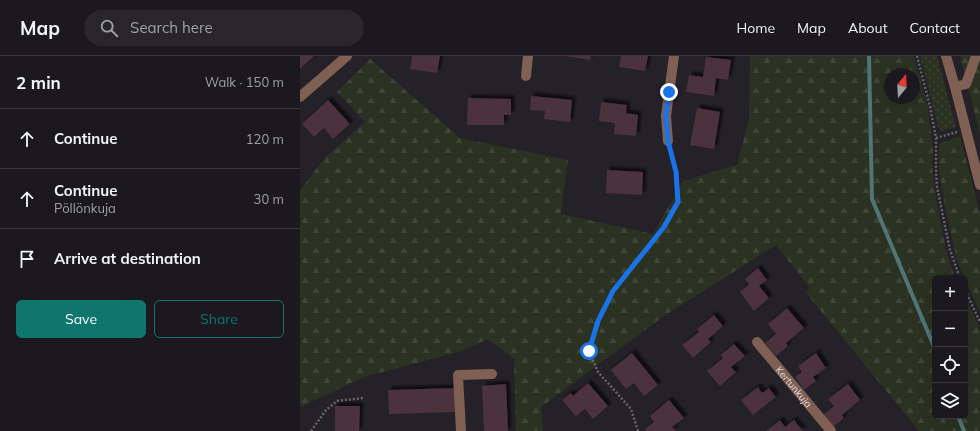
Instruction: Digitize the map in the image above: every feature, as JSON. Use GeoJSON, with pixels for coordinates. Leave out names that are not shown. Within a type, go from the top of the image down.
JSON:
{"type":"FeatureCollection","features":[{"type":"Feature","properties":{"kind":"street"},"geometry":{"type":"LineString","coordinates":[[300,97],[347,56]]}},
{"type":"Feature","properties":{"kind":"street"},"geometry":{"type":"LineString","coordinates":[[526,76],[528,56]]}},
{"type":"Feature","properties":{"kind":"street"},"geometry":{"type":"LineString","coordinates":[[668,141],[666,116],[674,56]]}},
{"type":"Feature","properties":{"kind":"street"},"geometry":{"type":"LineString","coordinates":[[946,56],[980,185]]}},
{"type":"Feature","properties":{"kind":"street"},"geometry":{"type":"LineString","coordinates":[[955,87],[966,84],[976,56]]}},
{"type":"Feature","properties":{"kind":"street","name":"Kertunkuja"},"geometry":{"type":"LineString","coordinates":[[757,342],[831,431]]}},
{"type":"Feature","properties":{"kind":"street"},"geometry":{"type":"LineString","coordinates":[[461,431],[458,375],[492,374]]}},
{"type":"Feature","properties":{"kind":"path"},"geometry":{"type":"LineString","coordinates":[[917,56],[930,106],[936,138],[936,171],[939,194],[950,250],[959,275]]}},
{"type":"Feature","properties":{"kind":"path"},"geometry":{"type":"LineString","coordinates":[[638,431],[631,409],[598,372],[589,351],[598,321],[613,291],[664,227],[678,202],[676,172],[668,141]]}},
{"type":"Feature","properties":{"kind":"path"},"geometry":{"type":"LineString","coordinates":[[968,296],[980,322]]}},
{"type":"Feature","properties":{"kind":"path"},"geometry":{"type":"LineString","coordinates":[[311,431],[326,410],[337,401],[363,398]]}},
{"type":"Feature","properties":{"kind":"green space"},"geometry":{"type":"Polygon","coordinates":[[[750,56],[914,56],[917,68],[884,68],[884,104],[920,104],[920,77],[928,106],[933,150],[932,164],[934,186],[946,250],[954,275],[932,275],[932,419],[968,419],[968,302],[980,328],[980,431],[919,431],[806,293],[810,288],[776,245],[664,316],[541,407],[543,431],[516,431],[514,359],[488,339],[459,352],[367,376],[300,407],[300,190],[324,159],[365,122],[337,92],[370,59],[460,138],[568,160],[561,214],[653,234],[683,181],[737,165],[749,119],[750,56]]]}},
{"type":"Feature","properties":{"kind":"green space"},"geometry":{"type":"Polygon","coordinates":[[[920,56],[937,56],[956,127],[941,131],[938,126],[920,56]]]}},
{"type":"Feature","properties":{"kind":"green space"},"geometry":{"type":"Polygon","coordinates":[[[960,56],[980,56],[980,134],[960,56]]]}},
{"type":"Feature","properties":{"kind":"green space"},"geometry":{"type":"Polygon","coordinates":[[[960,136],[980,214],[980,313],[968,286],[968,275],[963,275],[957,261],[939,171],[939,144],[960,136]]]}},
{"type":"Feature","properties":{"kind":"building"},"geometry":{"type":"Polygon","coordinates":[[[300,56],[314,56],[300,69],[300,56]]]}},
{"type":"Feature","properties":{"kind":"building"},"geometry":{"type":"Polygon","coordinates":[[[412,56],[440,56],[437,73],[410,69],[412,56]]]}},
{"type":"Feature","properties":{"kind":"building"},"geometry":{"type":"Polygon","coordinates":[[[566,56],[591,56],[590,60],[566,56]]]}},
{"type":"Feature","properties":{"kind":"building"},"geometry":{"type":"Polygon","coordinates":[[[621,56],[648,56],[645,71],[619,67],[621,56]]]}},
{"type":"Feature","properties":{"kind":"building"},"geometry":{"type":"Polygon","coordinates":[[[706,57],[731,60],[728,80],[716,78],[714,96],[686,92],[689,75],[703,77],[706,57]]]}},
{"type":"Feature","properties":{"kind":"building"},"geometry":{"type":"Polygon","coordinates":[[[531,96],[572,100],[570,122],[544,119],[545,111],[530,110],[531,96]]]}},
{"type":"Feature","properties":{"kind":"building"},"geometry":{"type":"Polygon","coordinates":[[[468,98],[511,99],[511,115],[504,115],[504,125],[467,125],[468,98]]]}},
{"type":"Feature","properties":{"kind":"building"},"geometry":{"type":"Polygon","coordinates":[[[328,100],[350,124],[333,139],[324,128],[314,137],[302,124],[328,100]]]}},
{"type":"Feature","properties":{"kind":"building"},"geometry":{"type":"Polygon","coordinates":[[[601,102],[627,105],[626,113],[638,115],[636,136],[614,134],[615,123],[599,121],[601,102]]]}},
{"type":"Feature","properties":{"kind":"building"},"geometry":{"type":"Polygon","coordinates":[[[697,108],[720,112],[714,149],[690,145],[697,108]]]}},
{"type":"Feature","properties":{"kind":"building"},"geometry":{"type":"Polygon","coordinates":[[[607,170],[643,172],[642,195],[606,193],[607,170]]]}},
{"type":"Feature","properties":{"kind":"building"},"geometry":{"type":"Polygon","coordinates":[[[758,268],[767,280],[759,286],[769,298],[754,311],[740,292],[749,284],[745,279],[758,268]]]}},
{"type":"Feature","properties":{"kind":"building"},"geometry":{"type":"Polygon","coordinates":[[[787,308],[804,328],[786,343],[788,346],[776,356],[765,343],[776,334],[768,324],[787,308]]]}},
{"type":"Feature","properties":{"kind":"building"},"geometry":{"type":"Polygon","coordinates":[[[714,315],[723,326],[708,339],[711,342],[693,358],[682,345],[699,332],[697,329],[714,315]]]}},
{"type":"Feature","properties":{"kind":"building"},"geometry":{"type":"Polygon","coordinates":[[[734,344],[745,356],[731,367],[736,372],[720,386],[707,371],[723,358],[721,355],[734,344]]]}},
{"type":"Feature","properties":{"kind":"building"},"geometry":{"type":"Polygon","coordinates":[[[632,353],[658,385],[644,396],[634,383],[626,389],[611,370],[632,353]]]}},
{"type":"Feature","properties":{"kind":"building"},"geometry":{"type":"Polygon","coordinates":[[[816,353],[826,368],[813,377],[816,381],[804,390],[795,377],[802,372],[798,366],[816,353]]]}},
{"type":"Feature","properties":{"kind":"building"},"geometry":{"type":"Polygon","coordinates":[[[588,383],[608,406],[593,419],[585,409],[576,416],[562,400],[571,393],[573,396],[588,383]]]}},
{"type":"Feature","properties":{"kind":"building"},"geometry":{"type":"Polygon","coordinates":[[[506,384],[508,431],[484,431],[482,386],[506,384]]]}},
{"type":"Feature","properties":{"kind":"building"},"geometry":{"type":"Polygon","coordinates":[[[848,384],[860,400],[842,415],[844,418],[833,427],[823,415],[834,406],[828,399],[848,384]]]}},
{"type":"Feature","properties":{"kind":"building"},"geometry":{"type":"Polygon","coordinates":[[[758,387],[762,393],[769,388],[776,397],[753,415],[741,400],[758,387]]]}},
{"type":"Feature","properties":{"kind":"building"},"geometry":{"type":"Polygon","coordinates":[[[456,388],[457,412],[389,414],[388,390],[456,388]]]}},
{"type":"Feature","properties":{"kind":"building"},"geometry":{"type":"Polygon","coordinates":[[[669,400],[684,418],[672,427],[676,431],[647,431],[645,429],[654,422],[650,416],[669,400]]]}},
{"type":"Feature","properties":{"kind":"building"},"geometry":{"type":"Polygon","coordinates":[[[335,406],[360,406],[359,431],[335,431],[335,406]]]}},
{"type":"Feature","properties":{"kind":"building"},"geometry":{"type":"Polygon","coordinates":[[[780,420],[785,427],[794,420],[803,431],[766,431],[780,420]]]}},
{"type":"Feature","properties":{"kind":"waterway"},"geometry":{"type":"LineString","coordinates":[[869,56],[872,199],[934,347]]}},
{"type":"Feature","properties":{"kind":"waterway"},"geometry":{"type":"LineString","coordinates":[[959,419],[964,431]]}},
{"type":"Feature","properties":{"kind":"route"},"geometry":{"type":"LineString","coordinates":[[589,351],[598,321],[613,291],[664,227],[678,202],[676,172],[668,141],[666,116],[669,92]]}}]}
